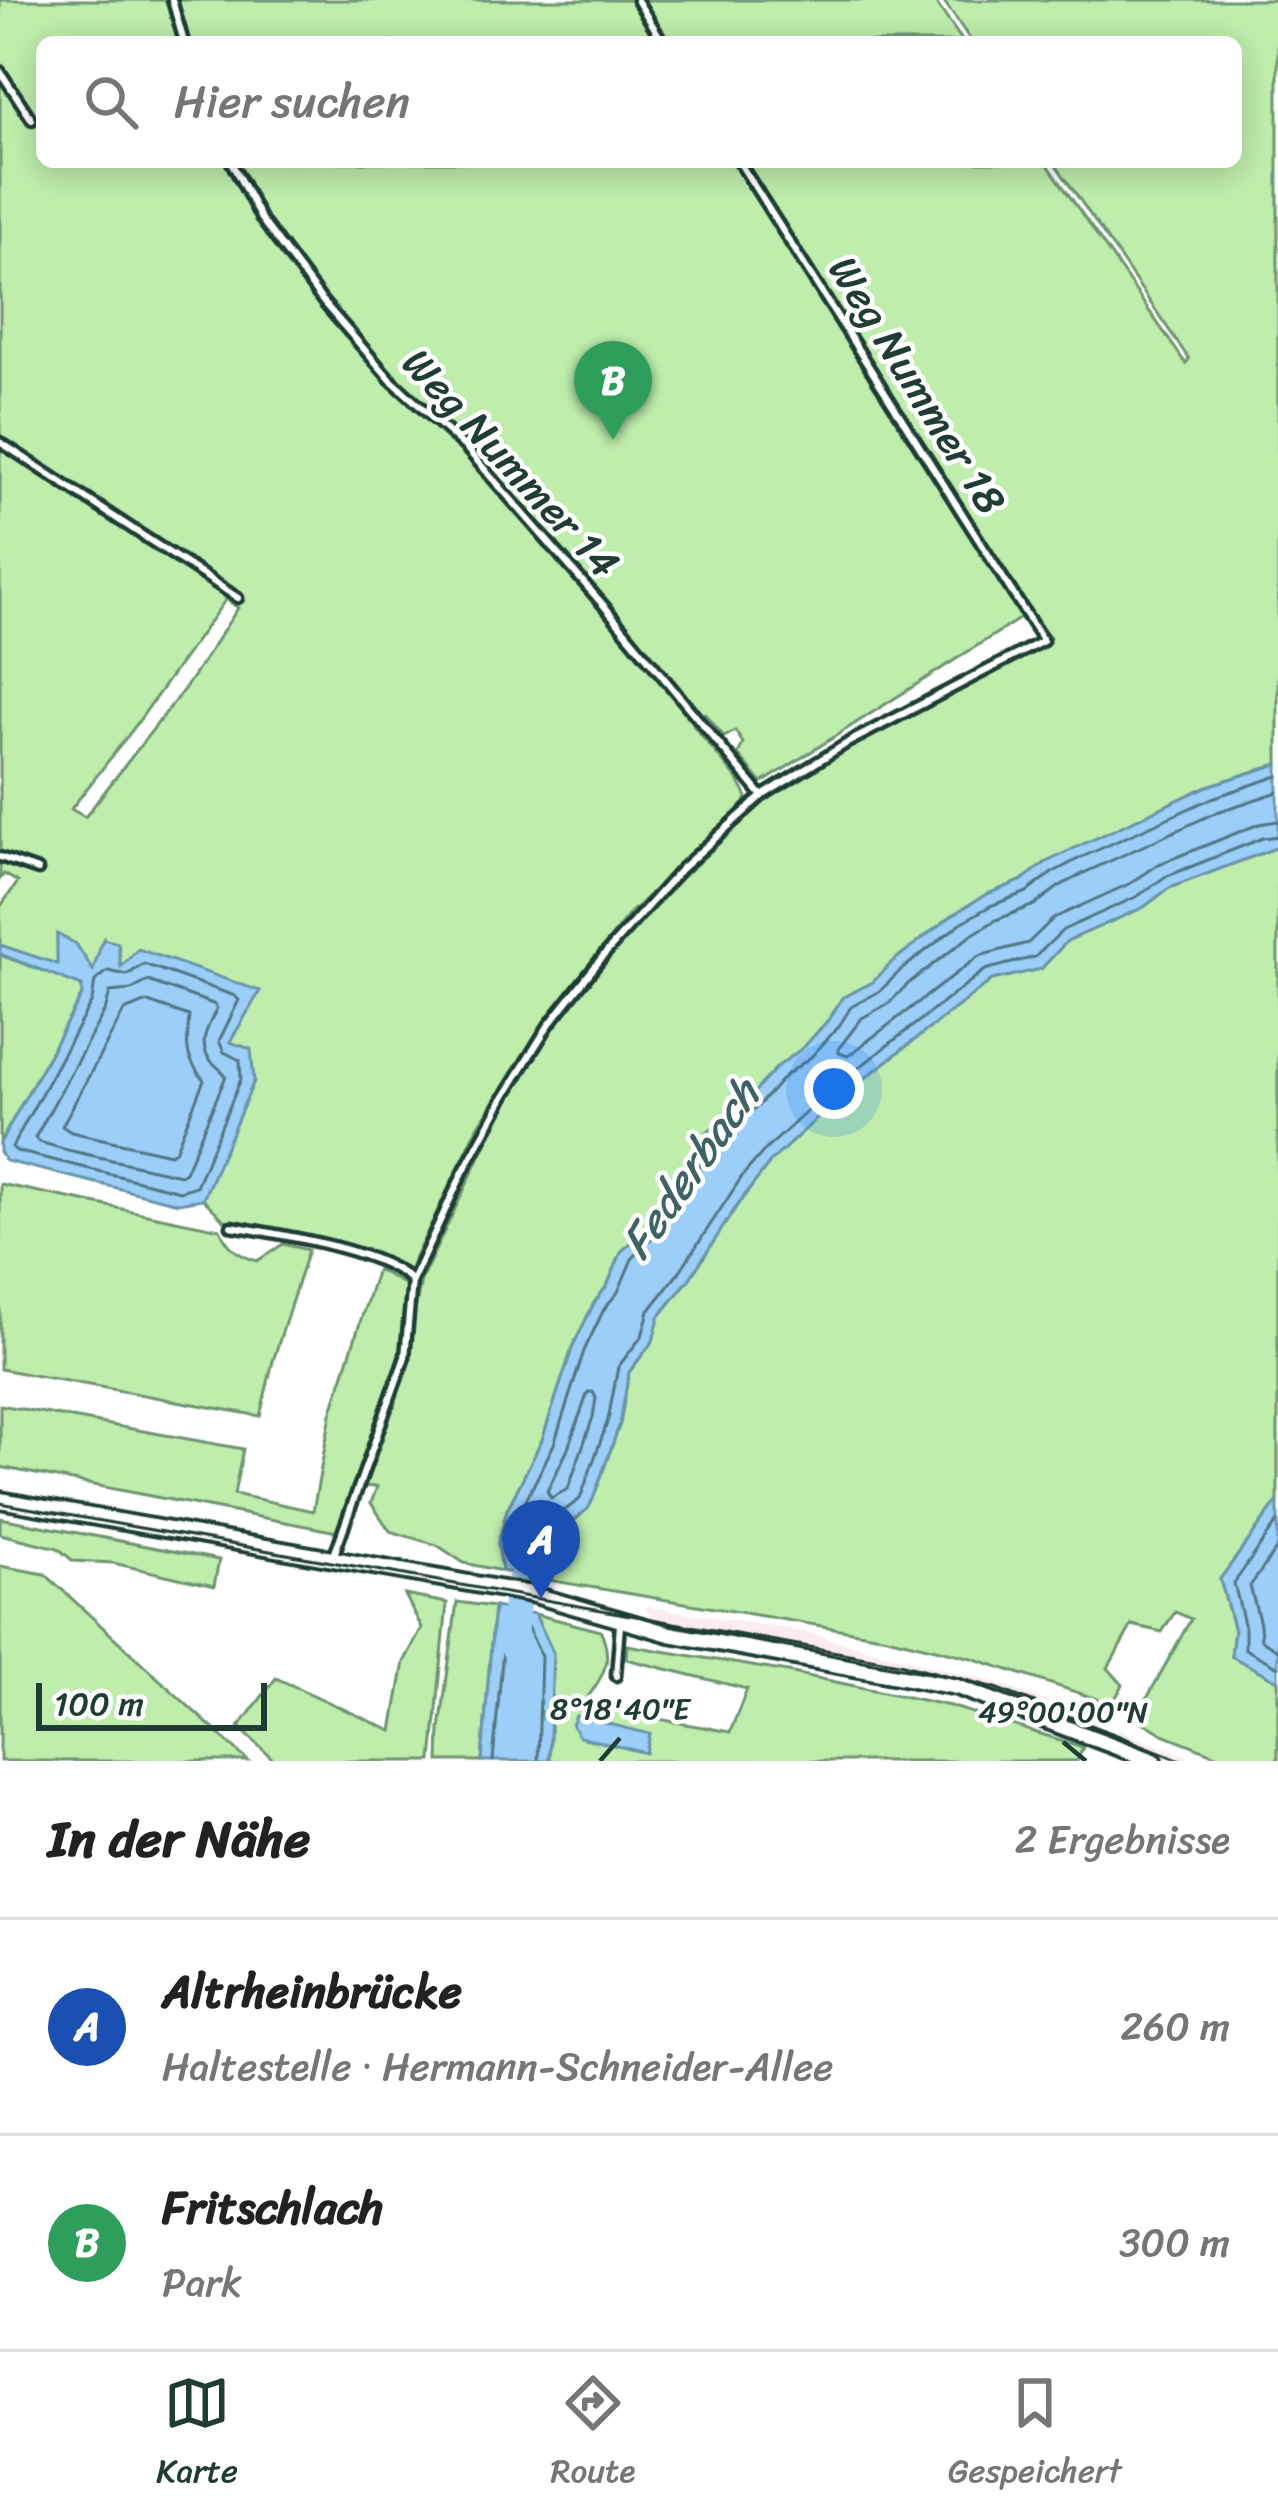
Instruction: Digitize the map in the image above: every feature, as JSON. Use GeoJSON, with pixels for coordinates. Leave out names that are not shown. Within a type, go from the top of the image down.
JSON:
{"type":"FeatureCollection","features":[{"type":"Feature","properties":{"kind":"street"},"geometry":{"type":"LineString","coordinates":[[0,1500],[537,1595],[670,1634],[957,1688],[1154,1761]]}},
{"type":"Feature","properties":{"kind":"lane"},"geometry":{"type":"LineString","coordinates":[[172,0],[182,36]]}},
{"type":"Feature","properties":{"kind":"lane"},"geometry":{"type":"LineString","coordinates":[[637,0],[659,36]]}},
{"type":"Feature","properties":{"kind":"lane"},"geometry":{"type":"LineString","coordinates":[[0,71],[32,120]]}},
{"type":"Feature","properties":{"kind":"lane","name":"Weg Nummer 14"},"geometry":{"type":"LineString","coordinates":[[234,168],[261,219],[324,303],[390,379],[466,448],[762,796]]}},
{"type":"Feature","properties":{"kind":"lane","name":"Weg Nummer 18"},"geometry":{"type":"LineString","coordinates":[[744,168],[1043,641],[849,742],[762,796]]}},
{"type":"Feature","properties":{"kind":"lane"},"geometry":{"type":"LineString","coordinates":[[0,442],[238,598]]}},
{"type":"Feature","properties":{"kind":"lane"},"geometry":{"type":"LineString","coordinates":[[332,1558],[405,1357],[412,1281],[504,1097],[548,1026],[604,955],[681,869],[762,796]]}},
{"type":"Feature","properties":{"kind":"lane"},"geometry":{"type":"LineString","coordinates":[[0,857],[38,870]]}},
{"type":"Feature","properties":{"kind":"lane"},"geometry":{"type":"LineString","coordinates":[[231,1226],[379,1261],[412,1281]]}},
{"type":"Feature","properties":{"kind":"lane"},"geometry":{"type":"LineString","coordinates":[[616,1676],[620,1620]]}},
{"type":"Feature","properties":{"kind":"shaded area"},"geometry":{"type":"Polygon","coordinates":[[[644,1606],[804,1632],[997,1683],[1102,1722],[1097,1732],[950,1680],[656,1625],[644,1606]]]}},
{"type":"Feature","properties":{"kind":"shaded area"},"geometry":{"type":"Polygon","coordinates":[[[1118,1729],[1199,1761],[1167,1761],[1113,1739],[1118,1729]]]}},
{"type":"Feature","properties":{"kind":"green space"},"geometry":{"type":"Polygon","coordinates":[[[0,0],[934,0],[959,36],[36,36],[36,168],[1050,168],[1186,364],[1189,359],[1058,168],[1242,168],[1242,36],[968,36],[943,0],[1278,0],[1278,764],[1208,786],[1045,863],[1021,881],[954,914],[873,982],[842,998],[804,1047],[706,1133],[659,1212],[622,1251],[573,1346],[542,1440],[507,1510],[498,1543],[502,1571],[464,1563],[437,1545],[390,1531],[371,1503],[377,1487],[360,1486],[409,1359],[421,1280],[502,1110],[554,1025],[661,897],[763,803],[825,761],[1040,648],[1050,638],[988,548],[981,551],[1022,617],[762,783],[738,755],[743,743],[735,731],[724,737],[705,713],[693,725],[738,780],[747,797],[743,808],[631,912],[548,1016],[478,1127],[409,1270],[379,1255],[224,1220],[203,1199],[254,1081],[229,1043],[259,991],[120,968],[104,939],[94,971],[57,936],[58,965],[0,945],[0,907],[18,882],[4,874],[0,879],[0,0]],[[226,599],[71,809],[85,817],[188,684],[238,608],[226,599]]]}},
{"type":"Feature","properties":{"kind":"green space"},"geometry":{"type":"Polygon","coordinates":[[[1278,847],[1278,1501],[1220,1579],[1234,1631],[1231,1656],[1278,1681],[1278,1761],[1231,1761],[1136,1718],[1191,1619],[1175,1612],[1162,1632],[1132,1625],[1108,1668],[1123,1685],[1112,1704],[972,1658],[887,1637],[536,1578],[549,1539],[593,1499],[620,1423],[629,1372],[653,1341],[659,1317],[771,1161],[838,1099],[992,980],[1041,969],[1067,941],[1144,907],[1169,888],[1278,847]]]}},
{"type":"Feature","properties":{"kind":"green space"},"geometry":{"type":"Polygon","coordinates":[[[0,955],[82,985],[82,995],[0,1143],[0,955]]]}},
{"type":"Feature","properties":{"kind":"green space"},"geometry":{"type":"Polygon","coordinates":[[[0,1184],[220,1229],[234,1250],[257,1261],[283,1244],[308,1250],[260,1416],[0,1369],[0,1184]]]}},
{"type":"Feature","properties":{"kind":"green space"},"geometry":{"type":"Polygon","coordinates":[[[377,1269],[407,1286],[404,1326],[399,1355],[337,1532],[0,1467],[0,1405],[243,1449],[234,1494],[313,1511],[331,1414],[377,1269]]]}},
{"type":"Feature","properties":{"kind":"green space"},"geometry":{"type":"Polygon","coordinates":[[[0,1518],[219,1560],[214,1586],[113,1563],[73,1561],[58,1548],[0,1534],[0,1518]]]}},
{"type":"Feature","properties":{"kind":"green space"},"geometry":{"type":"Polygon","coordinates":[[[0,1566],[45,1574],[248,1761],[0,1761],[0,1566]]]}},
{"type":"Feature","properties":{"kind":"green space"},"geometry":{"type":"Polygon","coordinates":[[[405,1595],[447,1603],[432,1761],[275,1761],[239,1727],[276,1678],[392,1731],[404,1662],[422,1628],[405,1595]]]}},
{"type":"Feature","properties":{"kind":"green space"},"geometry":{"type":"Polygon","coordinates":[[[457,1602],[494,1607],[482,1761],[439,1761],[457,1602]]]}},
{"type":"Feature","properties":{"kind":"green space"},"geometry":{"type":"Polygon","coordinates":[[[535,1614],[601,1631],[607,1658],[588,1697],[593,1707],[730,1732],[747,1689],[626,1659],[627,1645],[950,1706],[1083,1747],[1077,1761],[549,1761],[553,1653],[535,1614]]]}},
{"type":"Feature","properties":{"kind":"water"},"geometry":{"type":"Polygon","coordinates":[[[1278,764],[1278,847],[1169,888],[1144,907],[1067,941],[1041,969],[992,980],[838,1099],[771,1161],[659,1317],[653,1341],[629,1372],[620,1423],[588,1509],[552,1535],[535,1564],[536,1578],[502,1571],[498,1543],[507,1510],[542,1440],[573,1346],[622,1251],[659,1212],[706,1133],[804,1047],[842,998],[873,982],[954,914],[1021,881],[1045,863],[1208,786],[1278,764]]]}},
{"type":"Feature","properties":{"kind":"water"},"geometry":{"type":"Polygon","coordinates":[[[57,934],[76,944],[93,970],[103,939],[118,943],[121,967],[138,949],[260,991],[230,1042],[251,1049],[254,1081],[203,1199],[178,1203],[6,1161],[0,1152],[0,1143],[82,995],[82,986],[0,954],[0,945],[57,964],[57,934]]]}},
{"type":"Feature","properties":{"kind":"water"},"geometry":{"type":"Polygon","coordinates":[[[1278,1501],[1278,1681],[1231,1656],[1234,1630],[1220,1579],[1278,1501]]]}},
{"type":"Feature","properties":{"kind":"water"},"geometry":{"type":"Polygon","coordinates":[[[494,1607],[535,1614],[553,1653],[549,1761],[482,1761],[494,1607]]]}},
{"type":"Feature","properties":{"kind":"water"},"geometry":{"type":"Polygon","coordinates":[[[576,1716],[650,1734],[646,1753],[579,1737],[572,1725],[576,1716]]]}},
{"type":"Feature","properties":{"kind":"waterway","name":"Federbach"},"geometry":{"type":"LineString","coordinates":[[514,1648],[518,1596],[534,1546]]}},
{"type":"Feature","properties":{"kind":"tram line"},"geometry":{"type":"LineString","coordinates":[[0,1503],[899,1663],[996,1688],[1183,1761]]}},
{"type":"Feature","properties":{"kind":"place","name":"Fritschlach"},"geometry":{"type":"Point","coordinates":[613,440]}},
{"type":"Feature","properties":{"kind":"place","name":"Altrheinbrücke"},"geometry":{"type":"Point","coordinates":[541,1599]}}]}
